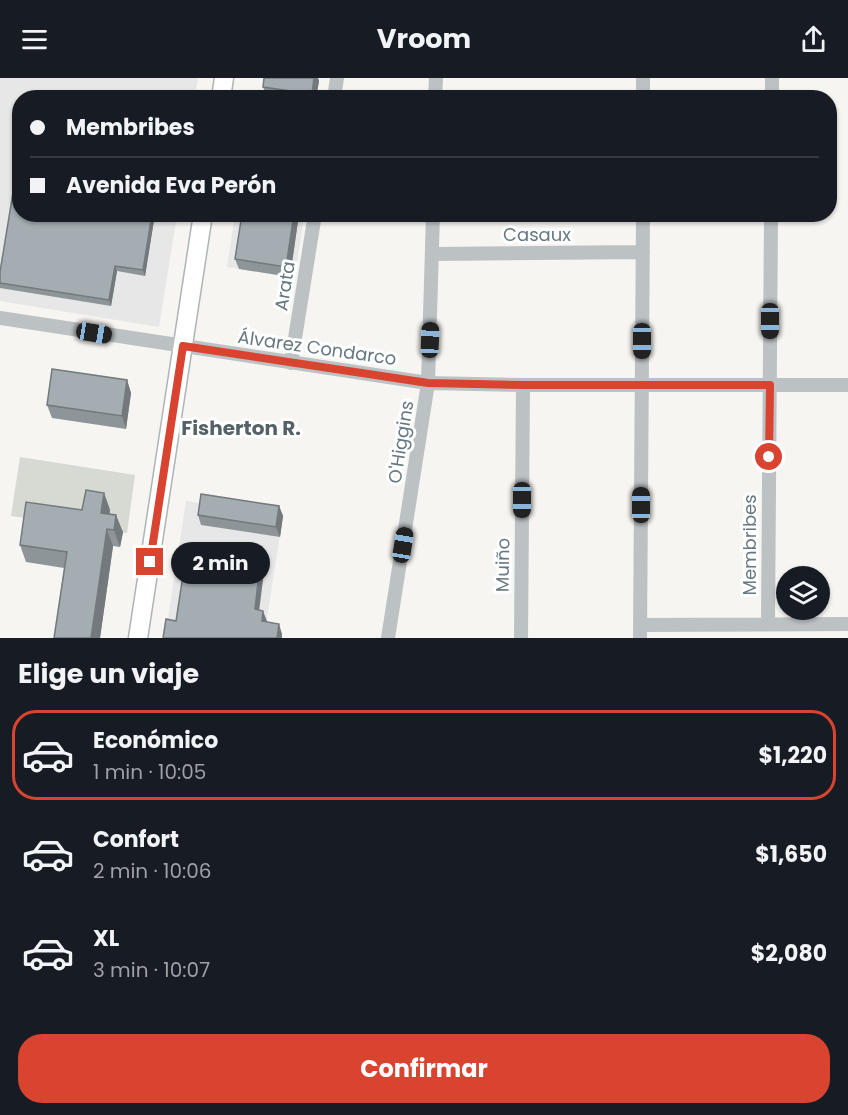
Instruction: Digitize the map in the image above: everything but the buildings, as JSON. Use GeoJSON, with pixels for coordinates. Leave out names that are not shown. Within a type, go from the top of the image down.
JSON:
{"type":"FeatureCollection","features":[{"type":"Feature","properties":{"kind":"main road"},"geometry":{"type":"LineString","coordinates":[[138,638],[202,222]]}},
{"type":"Feature","properties":{"kind":"street","name":"Arata"},"geometry":{"type":"LineString","coordinates":[[291,363],[314,222]]}},
{"type":"Feature","properties":{"kind":"street","name":"O'Higgins"},"geometry":{"type":"LineString","coordinates":[[388,638],[428,383],[433,222]]}},
{"type":"Feature","properties":{"kind":"street"},"geometry":{"type":"LineString","coordinates":[[643,222],[640,631],[768,624],[848,624]]}},
{"type":"Feature","properties":{"kind":"street","name":"Membribes"},"geometry":{"type":"LineString","coordinates":[[768,624],[771,222]]}},
{"type":"Feature","properties":{"kind":"street","name":"Casaux"},"geometry":{"type":"LineString","coordinates":[[432,254],[643,252]]}},
{"type":"Feature","properties":{"kind":"street","name":"Álvarez Condarco"},"geometry":{"type":"LineString","coordinates":[[0,318],[428,383],[848,385]]}},
{"type":"Feature","properties":{"kind":"street","name":"Muiño"},"geometry":{"type":"LineString","coordinates":[[521,638],[523,385]]}},
{"type":"Feature","properties":{"kind":"shaded area"},"geometry":{"type":"Polygon","coordinates":[[[0,78],[198,78],[196,90],[12,90],[12,222],[176,222],[159,327],[0,301],[0,78]]]}},
{"type":"Feature","properties":{"kind":"shaded area"},"geometry":{"type":"Polygon","coordinates":[[[234,222],[303,222],[295,278],[227,267],[234,222]]]}},
{"type":"Feature","properties":{"kind":"shaded area"},"geometry":{"type":"Polygon","coordinates":[[[20,457],[135,475],[127,533],[11,516],[20,457]]]}},
{"type":"Feature","properties":{"kind":"shaded area"},"geometry":{"type":"Polygon","coordinates":[[[186,501],[283,516],[265,631],[282,634],[282,638],[165,638],[186,501]]]}},
{"type":"Feature","properties":{"kind":"district","name":"Fisherton R."},"geometry":{"type":"Point","coordinates":[241,428]}},
{"type":"Feature","properties":{"kind":"route"},"geometry":{"type":"LineString","coordinates":[[150,562],[183,346],[428,383],[770,385],[769,457]]}}]}
